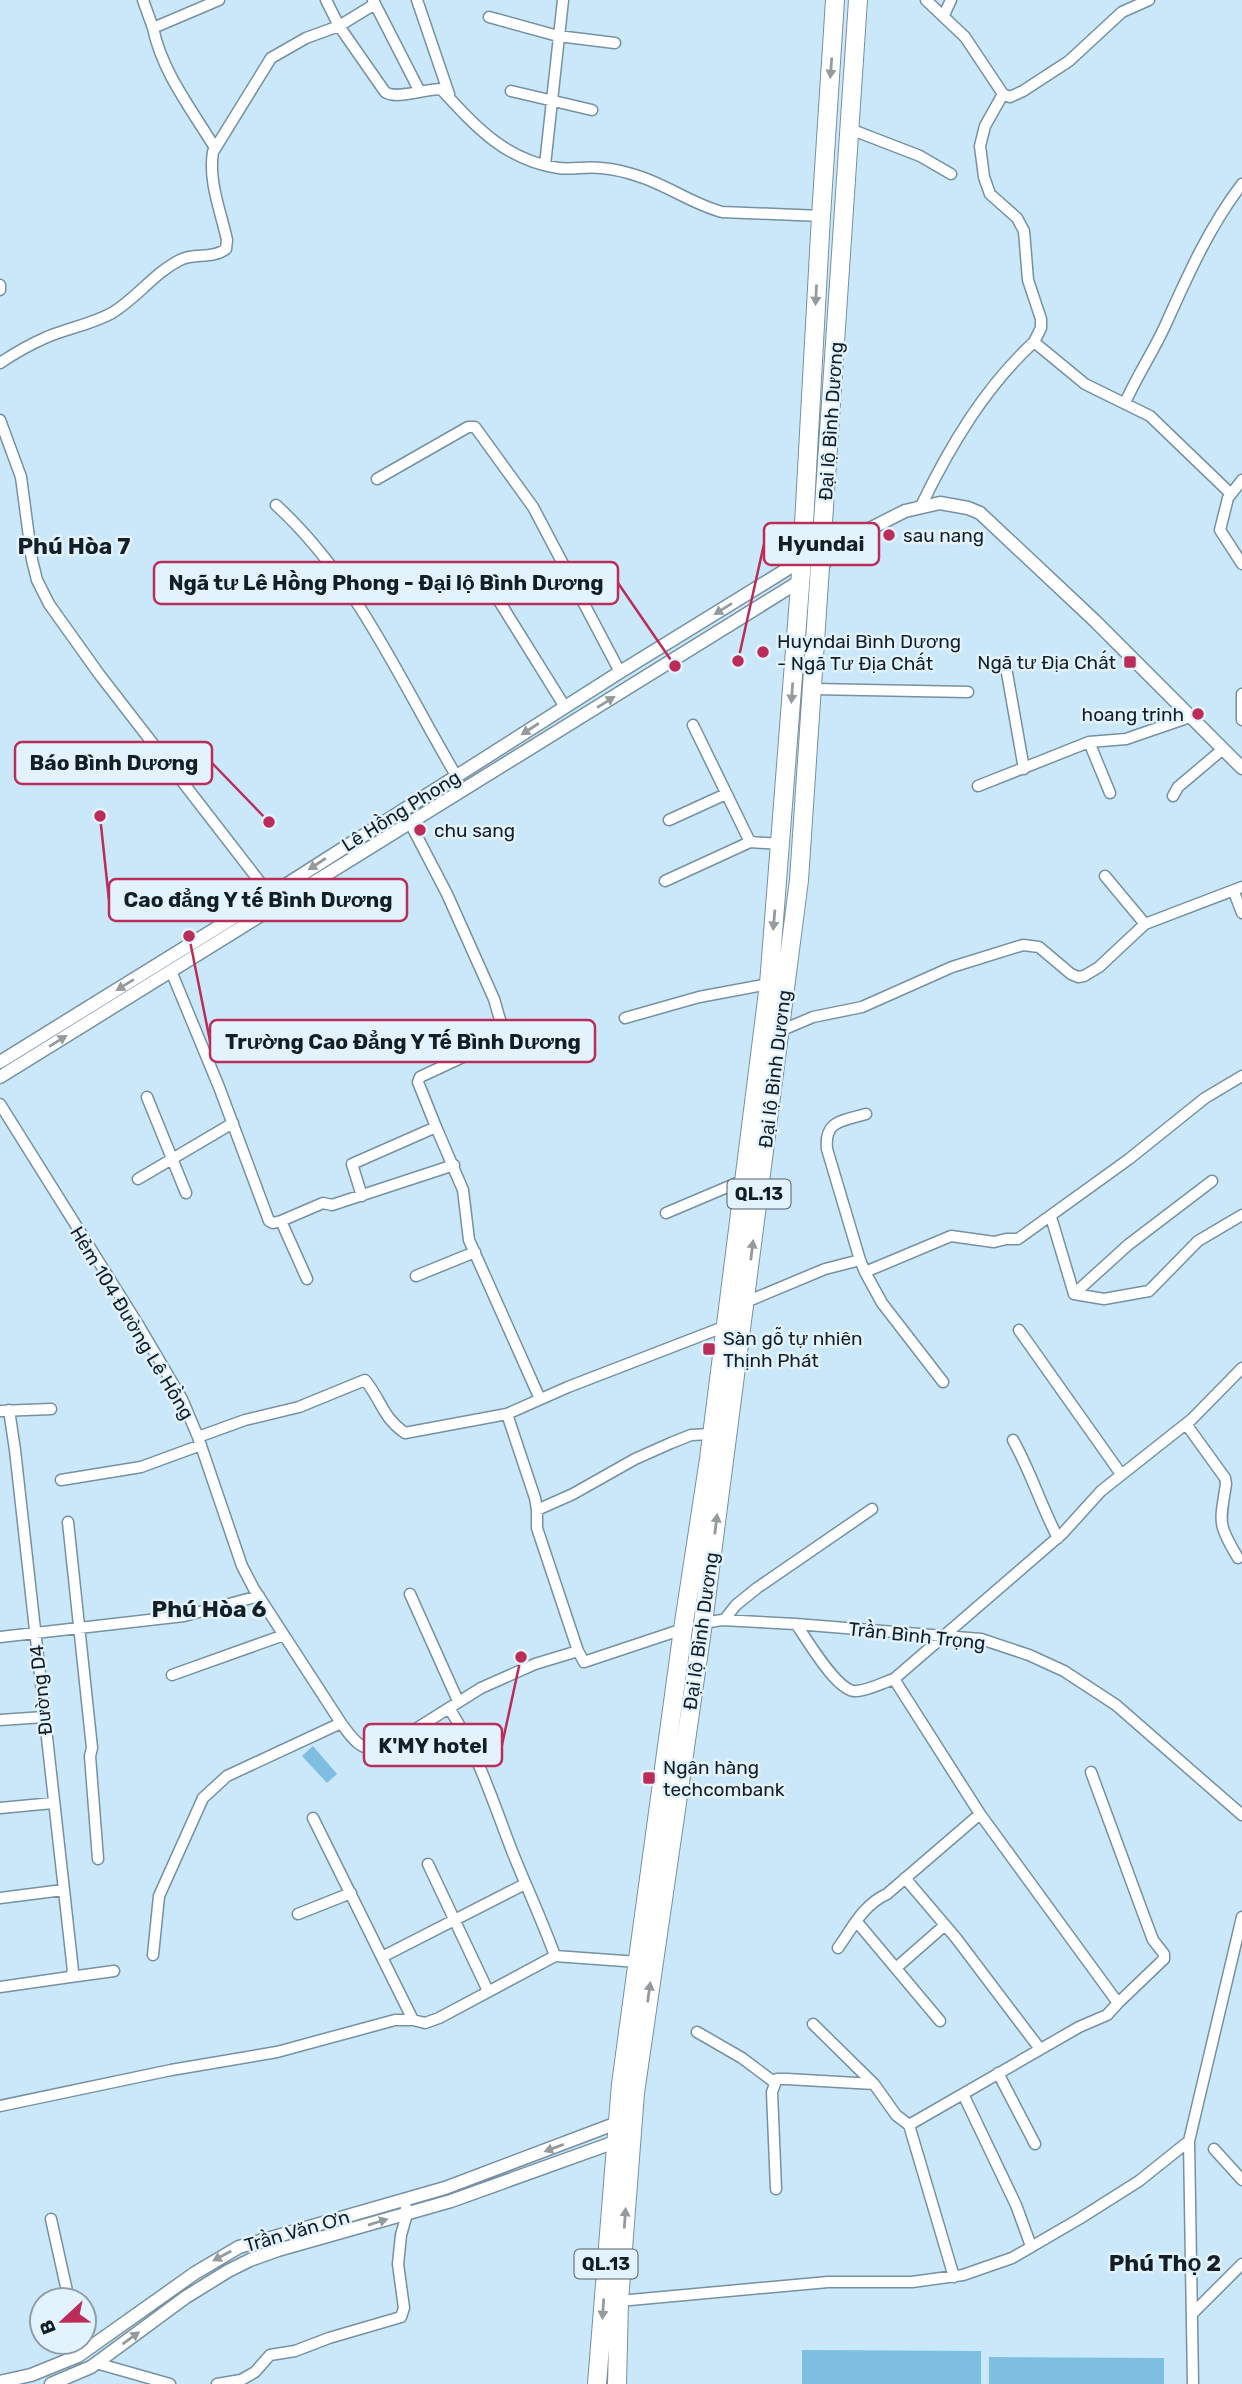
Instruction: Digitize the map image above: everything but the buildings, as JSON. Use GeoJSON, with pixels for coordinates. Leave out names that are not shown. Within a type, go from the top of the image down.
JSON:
{"type":"FeatureCollection","features":[{"type":"Feature","properties":{"kind":"highway","name":"Đại lộ Bình Dương"},"geometry":{"type":"LineString","coordinates":[[597,2384],[617,2123],[712,1434],[769,984],[802,560],[835,0]]}},
{"type":"Feature","properties":{"kind":"highway","name":"Đại lộ Bình Dương"},"geometry":{"type":"LineString","coordinates":[[617,2384],[619,2301],[635,2093],[703,1623],[799,880],[820,570],[830,546],[858,0]]}},
{"type":"Feature","properties":{"kind":"highway"},"geometry":{"type":"LineString","coordinates":[[802,560],[830,546]]}},
{"type":"Feature","properties":{"kind":"highway"},"geometry":{"type":"LineString","coordinates":[[800,581],[820,570]]}},
{"type":"Feature","properties":{"kind":"highway"},"geometry":{"type":"LineString","coordinates":[[683,1629],[703,1623]]}},
{"type":"Feature","properties":{"kind":"street"},"geometry":{"type":"LineString","coordinates":[[143,0],[156,46],[166,68],[215,148]]}},
{"type":"Feature","properties":{"kind":"street"},"geometry":{"type":"LineString","coordinates":[[153,28],[219,0]]}},
{"type":"Feature","properties":{"kind":"street"},"geometry":{"type":"LineString","coordinates":[[326,0],[339,26],[385,92],[392,97],[399,97],[419,90],[441,89],[484,135],[503,148],[545,165],[577,169],[599,167],[638,176],[706,208],[722,212],[821,216]]}},
{"type":"Feature","properties":{"kind":"street"},"geometry":{"type":"LineString","coordinates":[[417,0],[451,100]]}},
{"type":"Feature","properties":{"kind":"street"},"geometry":{"type":"LineString","coordinates":[[545,165],[563,0]]}},
{"type":"Feature","properties":{"kind":"street"},"geometry":{"type":"LineString","coordinates":[[926,0],[965,37],[1003,94],[1010,97],[1016,96],[1069,61],[1122,12],[1126,5],[1149,0]]}},
{"type":"Feature","properties":{"kind":"street"},"geometry":{"type":"LineString","coordinates":[[944,15],[951,0]]}},
{"type":"Feature","properties":{"kind":"street"},"geometry":{"type":"LineString","coordinates":[[0,363],[50,336],[110,314],[182,258],[209,257],[226,249],[227,240],[211,163],[215,148],[271,58],[306,38],[339,26],[374,2],[419,90]]}},
{"type":"Feature","properties":{"kind":"street"},"geometry":{"type":"LineString","coordinates":[[489,17],[558,36],[615,43]]}},
{"type":"Feature","properties":{"kind":"street"},"geometry":{"type":"LineString","coordinates":[[511,91],[592,110]]}},
{"type":"Feature","properties":{"kind":"street"},"geometry":{"type":"LineString","coordinates":[[921,506],[966,425],[1011,363],[1034,342],[1041,328],[1040,311],[1028,280],[1024,231],[1017,218],[990,194],[981,153],[981,136],[1003,94]]}},
{"type":"Feature","properties":{"kind":"street"},"geometry":{"type":"LineString","coordinates":[[850,130],[911,152],[951,174]]}},
{"type":"Feature","properties":{"kind":"street"},"geometry":{"type":"LineString","coordinates":[[1125,403],[1165,326],[1180,288],[1242,184]]}},
{"type":"Feature","properties":{"kind":"street"},"geometry":{"type":"LineString","coordinates":[[1034,342],[1085,384],[1150,416],[1230,494]]}},
{"type":"Feature","properties":{"kind":"street"},"geometry":{"type":"LineString","coordinates":[[0,420],[21,477],[32,560],[37,580],[49,604],[99,674],[270,895]]}},
{"type":"Feature","properties":{"kind":"street"},"geometry":{"type":"LineString","coordinates":[[377,479],[468,427],[475,428],[533,507],[620,672]]}},
{"type":"Feature","properties":{"kind":"street"},"geometry":{"type":"LineString","coordinates":[[1242,480],[1230,494],[1220,530],[1242,565]]}},
{"type":"Feature","properties":{"kind":"street"},"geometry":{"type":"LineString","coordinates":[[830,546],[921,506],[940,503],[980,513],[1094,620],[1223,749],[1240,762]]}},
{"type":"Feature","properties":{"kind":"street"},"geometry":{"type":"LineString","coordinates":[[276,505],[345,585],[388,653],[411,699],[457,776]]}},
{"type":"Feature","properties":{"kind":"street","name":"Lê Hồng Phong"},"geometry":{"type":"LineString","coordinates":[[0,1062],[802,560]]}},
{"type":"Feature","properties":{"kind":"street"},"geometry":{"type":"LineString","coordinates":[[486,580],[565,707]]}},
{"type":"Feature","properties":{"kind":"street","name":"Lê Hồng Phong"},"geometry":{"type":"LineString","coordinates":[[0,1077],[800,581]]}},
{"type":"Feature","properties":{"kind":"street"},"geometry":{"type":"LineString","coordinates":[[1007,673],[1024,769]]}},
{"type":"Feature","properties":{"kind":"street"},"geometry":{"type":"LineString","coordinates":[[813,689],[968,692]]}},
{"type":"Feature","properties":{"kind":"street"},"geometry":{"type":"LineString","coordinates":[[1242,694],[1242,720]]}},
{"type":"Feature","properties":{"kind":"street"},"geometry":{"type":"LineString","coordinates":[[978,786],[1089,742],[1125,739],[1190,717]]}},
{"type":"Feature","properties":{"kind":"street"},"geometry":{"type":"LineString","coordinates":[[693,725],[750,842]]}},
{"type":"Feature","properties":{"kind":"street"},"geometry":{"type":"LineString","coordinates":[[1089,742],[1110,793]]}},
{"type":"Feature","properties":{"kind":"street"},"geometry":{"type":"LineString","coordinates":[[1173,796],[1175,790],[1223,749]]}},
{"type":"Feature","properties":{"kind":"street"},"geometry":{"type":"LineString","coordinates":[[669,820],[726,794]]}},
{"type":"Feature","properties":{"kind":"street"},"geometry":{"type":"LineString","coordinates":[[410,823],[447,894],[494,999],[501,1023],[500,1035],[495,1042],[420,1077],[418,1082],[463,1190],[469,1240],[540,1399]]}},
{"type":"Feature","properties":{"kind":"street"},"geometry":{"type":"LineString","coordinates":[[665,881],[750,842],[780,844]]}},
{"type":"Feature","properties":{"kind":"street"},"geometry":{"type":"LineString","coordinates":[[1105,876],[1145,924]]}},
{"type":"Feature","properties":{"kind":"street"},"geometry":{"type":"LineString","coordinates":[[780,1031],[813,1017],[862,1007],[952,967],[1023,945],[1039,947],[1066,971],[1078,977],[1084,976],[1108,959],[1145,924],[1238,889],[1242,913]]}},
{"type":"Feature","properties":{"kind":"street"},"geometry":{"type":"LineString","coordinates":[[171,971],[233,1123],[269,1222],[281,1221],[323,1203],[331,1206],[454,1166]]}},
{"type":"Feature","properties":{"kind":"street"},"geometry":{"type":"LineString","coordinates":[[625,1018],[699,997],[769,984]]}},
{"type":"Feature","properties":{"kind":"street"},"geometry":{"type":"LineString","coordinates":[[865,1272],[951,1236],[994,1242],[1018,1239],[1051,1217],[1205,1098],[1242,1076]]}},
{"type":"Feature","properties":{"kind":"street"},"geometry":{"type":"LineString","coordinates":[[147,1097],[186,1193]]}},
{"type":"Feature","properties":{"kind":"street","name":"Hẻm 104 Đường Lê Hồng"},"geometry":{"type":"LineString","coordinates":[[0,1104],[182,1399],[242,1566],[259,1597],[352,1739],[374,1750],[387,1747],[454,1705],[511,1674],[578,1651],[583,1662],[683,1629]]}},
{"type":"Feature","properties":{"kind":"street"},"geometry":{"type":"LineString","coordinates":[[866,1114],[833,1125],[826,1137],[827,1149],[865,1272],[882,1303],[943,1382]]}},
{"type":"Feature","properties":{"kind":"street"},"geometry":{"type":"LineString","coordinates":[[138,1179],[233,1123]]}},
{"type":"Feature","properties":{"kind":"street"},"geometry":{"type":"LineString","coordinates":[[362,1196],[352,1164],[436,1127]]}},
{"type":"Feature","properties":{"kind":"street"},"geometry":{"type":"LineString","coordinates":[[666,1213],[744,1180]]}},
{"type":"Feature","properties":{"kind":"street"},"geometry":{"type":"LineString","coordinates":[[1074,1294],[1128,1245],[1212,1181]]}},
{"type":"Feature","properties":{"kind":"street"},"geometry":{"type":"LineString","coordinates":[[1074,1294],[1104,1299],[1149,1291],[1198,1241],[1242,1215]]}},
{"type":"Feature","properties":{"kind":"street"},"geometry":{"type":"LineString","coordinates":[[1051,1217],[1074,1294]]}},
{"type":"Feature","properties":{"kind":"street"},"geometry":{"type":"LineString","coordinates":[[281,1221],[307,1279]]}},
{"type":"Feature","properties":{"kind":"street"},"geometry":{"type":"LineString","coordinates":[[416,1276],[475,1252]]}},
{"type":"Feature","properties":{"kind":"street"},"geometry":{"type":"LineString","coordinates":[[746,1302],[825,1269],[860,1260]]}},
{"type":"Feature","properties":{"kind":"street"},"geometry":{"type":"LineString","coordinates":[[61,1480],[141,1467],[245,1420],[299,1407],[365,1380],[384,1415],[405,1433],[507,1415],[540,1399],[726,1326]]}},
{"type":"Feature","properties":{"kind":"street"},"geometry":{"type":"LineString","coordinates":[[1019,1330],[1121,1474]]}},
{"type":"Feature","properties":{"kind":"street"},"geometry":{"type":"LineString","coordinates":[[796,1624],[834,1678],[845,1688],[855,1692],[894,1679],[1058,1538],[1101,1491],[1186,1424],[1242,1368]]}},
{"type":"Feature","properties":{"kind":"street"},"geometry":{"type":"LineString","coordinates":[[4,1411],[51,1409]]}},
{"type":"Feature","properties":{"kind":"street","name":"Đường D4"},"geometry":{"type":"LineString","coordinates":[[4,1411],[35,1633],[71,1974]]}},
{"type":"Feature","properties":{"kind":"street"},"geometry":{"type":"LineString","coordinates":[[507,1415],[535,1499],[537,1528],[578,1651]]}},
{"type":"Feature","properties":{"kind":"street"},"geometry":{"type":"LineString","coordinates":[[1186,1424],[1225,1478],[1220,1524],[1238,1558]]}},
{"type":"Feature","properties":{"kind":"street"},"geometry":{"type":"LineString","coordinates":[[537,1510],[671,1443],[691,1435],[712,1434]]}},
{"type":"Feature","properties":{"kind":"street"},"geometry":{"type":"LineString","coordinates":[[1013,1440],[1027,1464],[1058,1538]]}},
{"type":"Feature","properties":{"kind":"street"},"geometry":{"type":"LineString","coordinates":[[724,1620],[736,1605],[757,1588],[872,1509]]}},
{"type":"Feature","properties":{"kind":"street"},"geometry":{"type":"LineString","coordinates":[[68,1522],[92,1748],[90,1756],[98,1859]]}},
{"type":"Feature","properties":{"kind":"street"},"geometry":{"type":"LineString","coordinates":[[410,1594],[487,1780],[555,1956]]}},
{"type":"Feature","properties":{"kind":"street"},"geometry":{"type":"LineString","coordinates":[[0,1637],[184,1616],[259,1597]]}},
{"type":"Feature","properties":{"kind":"street","name":"Trần Bình Trọng"},"geometry":{"type":"LineString","coordinates":[[703,1623],[724,1620],[796,1624],[981,1639],[1029,1655],[1063,1671],[1116,1705],[1242,1815]]}},
{"type":"Feature","properties":{"kind":"street"},"geometry":{"type":"LineString","coordinates":[[172,1675],[284,1636]]}},
{"type":"Feature","properties":{"kind":"street"},"geometry":{"type":"LineString","coordinates":[[894,1679],[980,1814],[1118,2003]]}},
{"type":"Feature","properties":{"kind":"street"},"geometry":{"type":"LineString","coordinates":[[0,1720],[44,1717]]}},
{"type":"Feature","properties":{"kind":"street"},"geometry":{"type":"LineString","coordinates":[[153,1955],[159,1896],[203,1798],[227,1776],[341,1723]]}},
{"type":"Feature","properties":{"kind":"street"},"geometry":{"type":"LineString","coordinates":[[909,2125],[1079,2027],[1107,2015],[1164,1959],[1164,1954],[1153,1940],[1091,1772]]}},
{"type":"Feature","properties":{"kind":"street"},"geometry":{"type":"LineString","coordinates":[[0,1808],[53,1803]]}},
{"type":"Feature","properties":{"kind":"street"},"geometry":{"type":"LineString","coordinates":[[838,1948],[873,1900],[887,1894],[980,1814]]}},
{"type":"Feature","properties":{"kind":"street"},"geometry":{"type":"LineString","coordinates":[[313,1818],[413,2020]]}},
{"type":"Feature","properties":{"kind":"street"},"geometry":{"type":"LineString","coordinates":[[428,1864],[488,1990]]}},
{"type":"Feature","properties":{"kind":"street"},"geometry":{"type":"LineString","coordinates":[[905,1878],[945,1925],[1040,2049]]}},
{"type":"Feature","properties":{"kind":"street"},"geometry":{"type":"LineString","coordinates":[[382,1957],[525,1884]]}},
{"type":"Feature","properties":{"kind":"street"},"geometry":{"type":"LineString","coordinates":[[0,1898],[63,1890]]}},
{"type":"Feature","properties":{"kind":"street"},"geometry":{"type":"LineString","coordinates":[[298,1914],[351,1893]]}},
{"type":"Feature","properties":{"kind":"street"},"geometry":{"type":"LineString","coordinates":[[1193,2384],[1189,2141],[1242,1917]]}},
{"type":"Feature","properties":{"kind":"street"},"geometry":{"type":"LineString","coordinates":[[857,1923],[940,2021]]}},
{"type":"Feature","properties":{"kind":"street"},"geometry":{"type":"LineString","coordinates":[[896,1969],[945,1925]]}},
{"type":"Feature","properties":{"kind":"street"},"geometry":{"type":"LineString","coordinates":[[0,2106],[171,2070],[277,2052],[395,2020],[425,2023],[555,1956],[638,1962]]}},
{"type":"Feature","properties":{"kind":"street"},"geometry":{"type":"LineString","coordinates":[[0,1987],[71,1974],[114,1971]]}},
{"type":"Feature","properties":{"kind":"street"},"geometry":{"type":"LineString","coordinates":[[814,2024],[874,2084],[896,2115],[909,2125],[954,2277]]}},
{"type":"Feature","properties":{"kind":"street"},"geometry":{"type":"LineString","coordinates":[[697,2032],[742,2058],[774,2082]]}},
{"type":"Feature","properties":{"kind":"street"},"geometry":{"type":"LineString","coordinates":[[998,2073],[1035,2144]]}},
{"type":"Feature","properties":{"kind":"street"},"geometry":{"type":"LineString","coordinates":[[774,2082],[787,2079],[874,2084]]}},
{"type":"Feature","properties":{"kind":"street"},"geometry":{"type":"LineString","coordinates":[[774,2082],[772,2092],[776,2189]]}},
{"type":"Feature","properties":{"kind":"street"},"geometry":{"type":"LineString","coordinates":[[962,2094],[1016,2206],[1031,2246]]}},
{"type":"Feature","properties":{"kind":"street","name":"Trần Văn Ơn"},"geometry":{"type":"LineString","coordinates":[[51,2384],[96,2363],[186,2297],[228,2270],[278,2250],[406,2207],[617,2123]]}},
{"type":"Feature","properties":{"kind":"street"},"geometry":{"type":"LineString","coordinates":[[619,2301],[828,2282],[912,2283],[954,2277],[1012,2258],[1139,2181],[1189,2141]]}},
{"type":"Feature","properties":{"kind":"street","name":"Trần Văn Ơn"},"geometry":{"type":"LineString","coordinates":[[98,2342],[208,2263],[239,2247],[278,2234],[499,2185],[615,2142]]}},
{"type":"Feature","properties":{"kind":"street"},"geometry":{"type":"LineString","coordinates":[[1214,2149],[1242,2180]]}},
{"type":"Feature","properties":{"kind":"street"},"geometry":{"type":"LineString","coordinates":[[217,2384],[241,2380],[256,2372],[270,2355],[295,2351],[401,2317],[404,2308],[398,2264],[406,2207]]}},
{"type":"Feature","properties":{"kind":"street"},"geometry":{"type":"LineString","coordinates":[[51,2219],[66,2286]]}},
{"type":"Feature","properties":{"kind":"street"},"geometry":{"type":"LineString","coordinates":[[1193,2313],[1242,2264]]}},
{"type":"Feature","properties":{"kind":"street","name":"Trần Văn Ơn"},"geometry":{"type":"LineString","coordinates":[[0,2382],[31,2375],[78,2356]]}},
{"type":"Feature","properties":{"kind":"street"},"geometry":{"type":"LineString","coordinates":[[96,2363],[170,2384]]}},
{"type":"Feature","properties":{"kind":"shaded area"},"geometry":{"type":"Polygon","coordinates":[[[313,1746],[337,1774],[327,1783],[302,1756],[313,1746]]]}},
{"type":"Feature","properties":{"kind":"shaded area"},"geometry":{"type":"Polygon","coordinates":[[[802,2350],[981,2351],[981,2384],[802,2384],[802,2350]]]}},
{"type":"Feature","properties":{"kind":"shaded area"},"geometry":{"type":"Polygon","coordinates":[[[989,2357],[1164,2358],[1164,2384],[989,2384],[989,2357]]]}},
{"type":"Feature","properties":{"kind":"place","name":"sau nang"},"geometry":{"type":"Point","coordinates":[889,535]}},
{"type":"Feature","properties":{"kind":"place","name":"Huyndai Bình Dương - Ngã Tư Địa Chất"},"geometry":{"type":"Point","coordinates":[763,652]}},
{"type":"Feature","properties":{"kind":"place","name":"Hyundai"},"geometry":{"type":"Point","coordinates":[738,661]}},
{"type":"Feature","properties":{"kind":"place","name":"Ngã tư Địa Chất"},"geometry":{"type":"Point","coordinates":[1130,662]}},
{"type":"Feature","properties":{"kind":"place","name":"Ngã tư Lê Hồng Phong - Đại lộ Bình Dương"},"geometry":{"type":"Point","coordinates":[675,666]}},
{"type":"Feature","properties":{"kind":"place","name":"hoang trinh"},"geometry":{"type":"Point","coordinates":[1198,714]}},
{"type":"Feature","properties":{"kind":"place","name":"Cao đẳng Y tế Bình Dương"},"geometry":{"type":"Point","coordinates":[100,816]}},
{"type":"Feature","properties":{"kind":"place","name":"Báo Bình Dương"},"geometry":{"type":"Point","coordinates":[269,822]}},
{"type":"Feature","properties":{"kind":"place","name":"chu sang"},"geometry":{"type":"Point","coordinates":[420,830]}},
{"type":"Feature","properties":{"kind":"place","name":"Trường Cao Đẳng Y Tế Bình Dương"},"geometry":{"type":"Point","coordinates":[189,936]}},
{"type":"Feature","properties":{"kind":"place","name":"Sàn gỗ tự nhiên Thịnh Phát"},"geometry":{"type":"Point","coordinates":[709,1349]}},
{"type":"Feature","properties":{"kind":"place","name":"K'MY hotel"},"geometry":{"type":"Point","coordinates":[521,1657]}},
{"type":"Feature","properties":{"kind":"place","name":"Ngân hàng techcombank"},"geometry":{"type":"Point","coordinates":[649,1778]}},
{"type":"Feature","properties":{"kind":"district","name":"Phú Hòa 7"},"geometry":{"type":"Point","coordinates":[74,546]}},
{"type":"Feature","properties":{"kind":"district","name":"Phú Hòa 6"},"geometry":{"type":"Point","coordinates":[209,1609]}},
{"type":"Feature","properties":{"kind":"district","name":"Phú Thọ 2"},"geometry":{"type":"Point","coordinates":[1165,2263]}}]}
